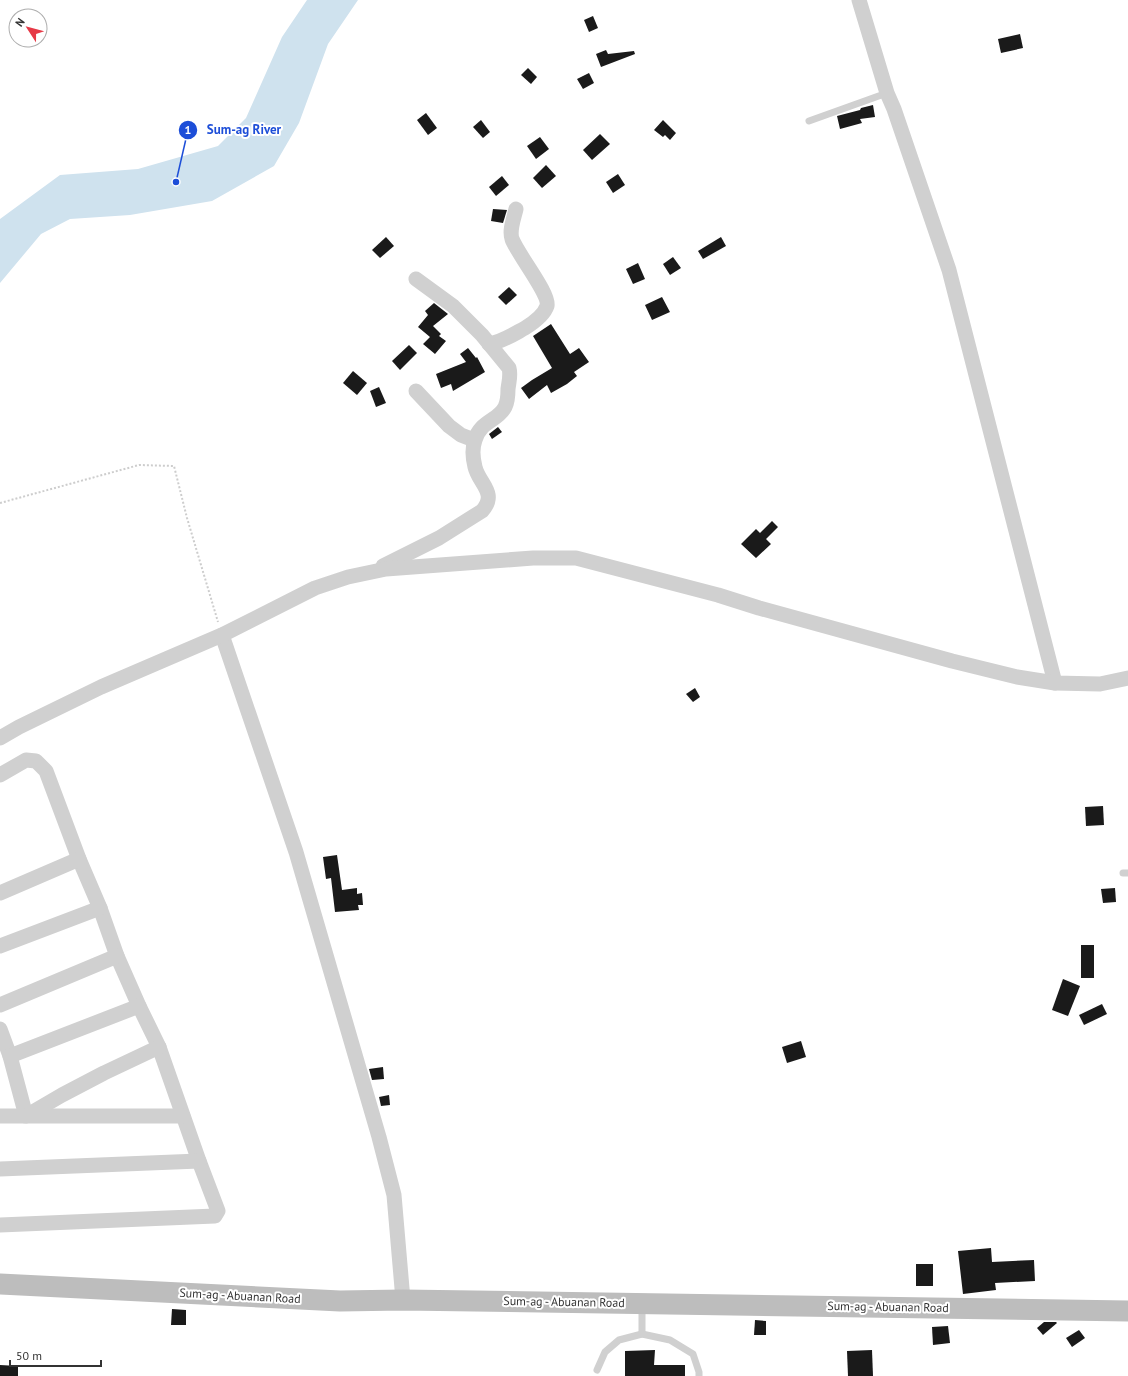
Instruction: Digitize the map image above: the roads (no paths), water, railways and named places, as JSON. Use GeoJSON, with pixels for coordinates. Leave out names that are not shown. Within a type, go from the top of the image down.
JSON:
{"type":"FeatureCollection","features":[{"type":"Feature","properties":{"kind":"main road","name":"Sum-ag - Abuanan Road"},"geometry":{"type":"LineString","coordinates":[[0,1284],[340,1301],[402,1300],[1128,1311]]}},
{"type":"Feature","properties":{"kind":"street"},"geometry":{"type":"LineString","coordinates":[[859,0],[887,94],[949,270],[1055,683]]}},
{"type":"Feature","properties":{"kind":"street"},"geometry":{"type":"LineString","coordinates":[[489,344],[498,342],[528,326],[538,318],[546,307],[547,301],[545,294],[526,265],[511,234],[516,209]]}},
{"type":"Feature","properties":{"kind":"street"},"geometry":{"type":"LineString","coordinates":[[373,572],[439,538],[485,508],[489,498],[475,467],[473,451],[474,440],[479,430],[503,410],[507,400],[510,373],[509,368],[482,335],[453,306],[416,279]]}},
{"type":"Feature","properties":{"kind":"street"},"geometry":{"type":"LineString","coordinates":[[416,391],[449,426],[461,435],[474,440]]}},
{"type":"Feature","properties":{"kind":"street"},"geometry":{"type":"LineString","coordinates":[[0,738],[18,727],[101,687],[222,635],[315,588],[348,577],[397,568],[533,558],[576,558],[718,595],[759,608],[952,661],[1017,677],[1055,683],[1100,684],[1128,678]]}},
{"type":"Feature","properties":{"kind":"street"},"geometry":{"type":"LineString","coordinates":[[222,635],[296,852],[379,1137],[394,1196],[402,1300]]}},
{"type":"Feature","properties":{"kind":"street"},"geometry":{"type":"LineString","coordinates":[[0,775],[26,760],[36,761],[46,771],[79,859],[100,908],[117,956],[159,1048],[218,1211],[215,1216],[0,1225]]}},
{"type":"Feature","properties":{"kind":"street"},"geometry":{"type":"LineString","coordinates":[[0,893],[79,859]]}},
{"type":"Feature","properties":{"kind":"street"},"geometry":{"type":"LineString","coordinates":[[0,946],[100,908]]}},
{"type":"Feature","properties":{"kind":"street"},"geometry":{"type":"LineString","coordinates":[[0,1005],[117,956]]}},
{"type":"Feature","properties":{"kind":"street"},"geometry":{"type":"LineString","coordinates":[[10,1056],[139,1006]]}},
{"type":"Feature","properties":{"kind":"street"},"geometry":{"type":"LineString","coordinates":[[0,1029],[10,1056],[26,1116]]}},
{"type":"Feature","properties":{"kind":"street"},"geometry":{"type":"LineString","coordinates":[[26,1116],[104,1073],[159,1048]]}},
{"type":"Feature","properties":{"kind":"street"},"geometry":{"type":"LineString","coordinates":[[0,1116],[183,1116]]}},
{"type":"Feature","properties":{"kind":"street"},"geometry":{"type":"LineString","coordinates":[[0,1169],[199,1161]]}},
{"type":"Feature","properties":{"kind":"lane"},"geometry":{"type":"LineString","coordinates":[[809,121],[887,94]]}},
{"type":"Feature","properties":{"kind":"lane"},"geometry":{"type":"LineString","coordinates":[[642,1304],[642,1334]]}},
{"type":"Feature","properties":{"kind":"lane"},"geometry":{"type":"LineString","coordinates":[[597,1370],[605,1352],[619,1340],[642,1334],[670,1340],[692,1354],[699,1372],[699,1376]]}},
{"type":"Feature","properties":{"kind":"water"},"geometry":{"type":"Polygon","coordinates":[[[307,0],[358,0],[328,44],[299,123],[274,166],[212,201],[130,215],[70,219],[41,234],[0,283],[0,219],[60,175],[138,169],[218,146],[246,118],[282,37],[307,0]]]}},
{"type":"Feature","properties":{"kind":"place","name":"Sum-ag River"},"geometry":{"type":"Point","coordinates":[176,182]}}]}
